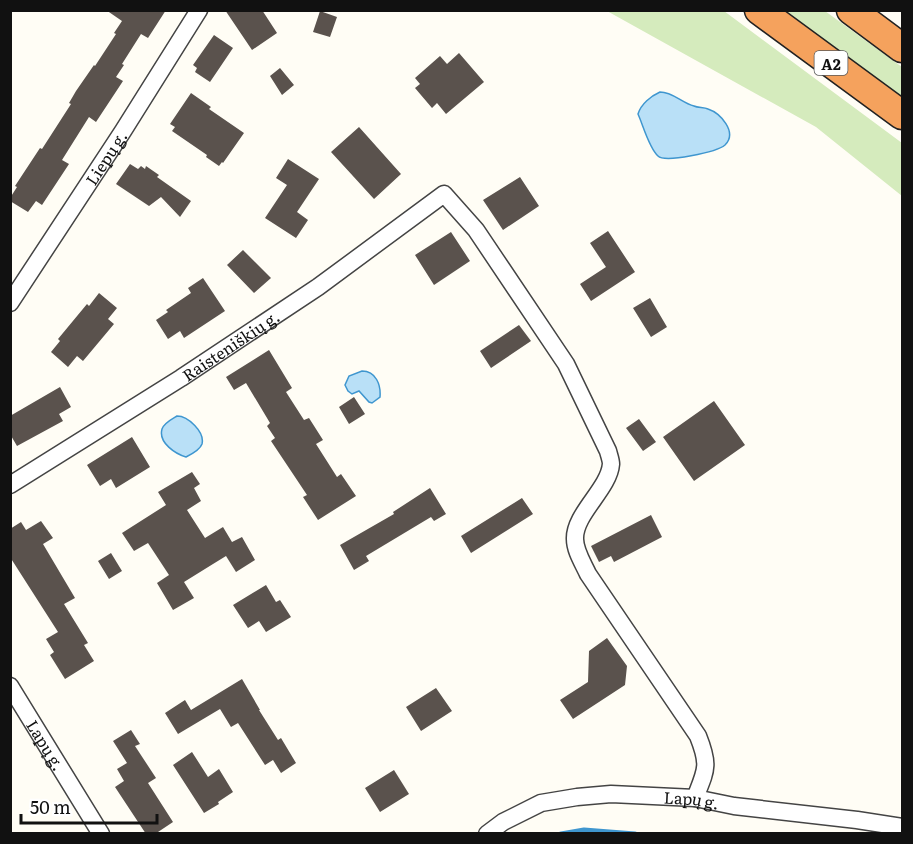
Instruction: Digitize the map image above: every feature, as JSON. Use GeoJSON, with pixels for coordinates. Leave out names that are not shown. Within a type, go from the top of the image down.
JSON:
{"type":"FeatureCollection","features":[{"type":"Feature","properties":{"kind":"highway","name":"A2"},"geometry":{"type":"LineString","coordinates":[[759,10],[903,115]]}},
{"type":"Feature","properties":{"kind":"highway"},"geometry":{"type":"LineString","coordinates":[[851,10],[903,48]]}},
{"type":"Feature","properties":{"kind":"street","name":"Liepų g."},"geometry":{"type":"LineString","coordinates":[[10,303],[199,10]]}},
{"type":"Feature","properties":{"kind":"street","name":"Raisteniškių g."},"geometry":{"type":"LineString","coordinates":[[10,484],[181,378],[318,287],[444,194],[476,230],[566,364],[608,451],[611,463],[608,476],[577,527],[575,540],[578,552],[594,583],[698,736],[704,752],[706,767],[695,798]]}},
{"type":"Feature","properties":{"kind":"street","name":"Lapų g."},"geometry":{"type":"LineString","coordinates":[[10,686],[100,834]]}},
{"type":"Feature","properties":{"kind":"street","name":"Lapų g."},"geometry":{"type":"LineString","coordinates":[[488,834],[503,822],[541,803],[612,794],[695,798],[734,806],[903,827]]}},
{"type":"Feature","properties":{"kind":"green space"},"geometry":{"type":"Polygon","coordinates":[[[607,11],[724,11],[902,143],[902,196],[816,127],[607,11]]]}},
{"type":"Feature","properties":{"kind":"green space"},"geometry":{"type":"Polygon","coordinates":[[[781,11],[825,11],[902,67],[902,100],[781,11]]]}},
{"type":"Feature","properties":{"kind":"water"},"geometry":{"type":"Polygon","coordinates":[[[660,92],[718,114],[730,134],[725,145],[691,156],[663,158],[658,156],[649,142],[638,114],[647,101],[660,92]]]}},
{"type":"Feature","properties":{"kind":"water"},"geometry":{"type":"Polygon","coordinates":[[[362,371],[371,373],[380,388],[380,397],[372,403],[359,391],[352,394],[345,385],[349,376],[362,371]]]}},
{"type":"Feature","properties":{"kind":"water"},"geometry":{"type":"Polygon","coordinates":[[[177,416],[195,425],[202,439],[200,448],[186,457],[169,447],[161,434],[164,425],[177,416]]]}},
{"type":"Feature","properties":{"kind":"building"},"geometry":{"type":"Polygon","coordinates":[[[106,10],[166,10],[148,38],[141,34],[116,77],[123,81],[96,122],[89,117],[62,160],[69,164],[42,205],[36,201],[28,212],[10,201],[10,198],[17,187],[15,186],[71,104],[69,103],[76,91],[116,34],[114,33],[122,21],[106,10]]]}},
{"type":"Feature","properties":{"kind":"building"},"geometry":{"type":"Polygon","coordinates":[[[225,10],[262,10],[277,33],[252,50],[225,10]]]}},
{"type":"Feature","properties":{"kind":"building"},"geometry":{"type":"Polygon","coordinates":[[[320,11],[337,17],[330,37],[313,32],[320,11]]]}},
{"type":"Feature","properties":{"kind":"building"},"geometry":{"type":"Polygon","coordinates":[[[214,35],[233,48],[210,82],[195,72],[197,68],[193,65],[214,35]]]}},
{"type":"Feature","properties":{"kind":"building"},"geometry":{"type":"Polygon","coordinates":[[[459,53],[484,82],[446,114],[437,103],[432,108],[415,88],[420,84],[415,78],[440,56],[447,64],[459,53]]]}},
{"type":"Feature","properties":{"kind":"building"},"geometry":{"type":"Polygon","coordinates":[[[280,68],[294,85],[282,95],[270,76],[280,68]]]}},
{"type":"Feature","properties":{"kind":"building"},"geometry":{"type":"Polygon","coordinates":[[[191,93],[211,107],[209,109],[244,133],[219,166],[172,131],[175,127],[170,124],[191,93]]]}},
{"type":"Feature","properties":{"kind":"building"},"geometry":{"type":"Polygon","coordinates":[[[359,127],[401,174],[374,199],[331,152],[359,127]]]}},
{"type":"Feature","properties":{"kind":"building"},"geometry":{"type":"Polygon","coordinates":[[[288,159],[319,179],[297,212],[308,220],[296,238],[265,218],[287,185],[276,178],[288,159]]]}},
{"type":"Feature","properties":{"kind":"building"},"geometry":{"type":"Polygon","coordinates":[[[130,164],[138,169],[141,166],[145,169],[146,166],[159,175],[157,177],[191,201],[180,217],[161,197],[149,206],[116,184],[130,164]]]}},
{"type":"Feature","properties":{"kind":"building"},"geometry":{"type":"Polygon","coordinates":[[[520,177],[539,206],[503,230],[483,200],[520,177]]]}},
{"type":"Feature","properties":{"kind":"building"},"geometry":{"type":"Polygon","coordinates":[[[608,231],[635,272],[591,301],[580,284],[606,267],[590,243],[608,231]]]}},
{"type":"Feature","properties":{"kind":"building"},"geometry":{"type":"Polygon","coordinates":[[[451,232],[470,261],[434,285],[415,255],[451,232]]]}},
{"type":"Feature","properties":{"kind":"building"},"geometry":{"type":"Polygon","coordinates":[[[243,250],[271,278],[254,293],[227,265],[243,250]]]}},
{"type":"Feature","properties":{"kind":"building"},"geometry":{"type":"Polygon","coordinates":[[[203,278],[225,311],[184,338],[180,331],[168,339],[156,320],[168,312],[166,310],[191,293],[188,288],[203,278]]]}},
{"type":"Feature","properties":{"kind":"building"},"geometry":{"type":"Polygon","coordinates":[[[99,293],[117,308],[108,319],[114,324],[83,361],[77,356],[68,367],[51,352],[60,341],[58,339],[99,293]]]}},
{"type":"Feature","properties":{"kind":"building"},"geometry":{"type":"Polygon","coordinates":[[[650,298],[667,327],[651,337],[633,308],[650,298]]]}},
{"type":"Feature","properties":{"kind":"building"},"geometry":{"type":"Polygon","coordinates":[[[519,325],[531,341],[491,368],[480,351],[519,325]]]}},
{"type":"Feature","properties":{"kind":"building"},"geometry":{"type":"Polygon","coordinates":[[[269,350],[292,388],[286,392],[304,420],[309,418],[323,440],[316,444],[337,477],[341,474],[356,496],[318,520],[303,497],[307,495],[271,441],[275,438],[267,426],[270,423],[246,383],[234,390],[226,377],[269,350]]]}},
{"type":"Feature","properties":{"kind":"building"},"geometry":{"type":"Polygon","coordinates":[[[60,387],[71,407],[59,414],[63,421],[17,446],[10,434],[10,416],[60,387]]]}},
{"type":"Feature","properties":{"kind":"building"},"geometry":{"type":"Polygon","coordinates":[[[354,397],[365,414],[349,424],[339,407],[354,397]]]}},
{"type":"Feature","properties":{"kind":"building"},"geometry":{"type":"Polygon","coordinates":[[[714,401],[745,445],[694,481],[663,437],[714,401]]]}},
{"type":"Feature","properties":{"kind":"building"},"geometry":{"type":"Polygon","coordinates":[[[639,419],[656,442],[643,451],[626,428],[639,419]]]}},
{"type":"Feature","properties":{"kind":"building"},"geometry":{"type":"Polygon","coordinates":[[[132,437],[150,467],[116,488],[111,479],[100,486],[87,465],[132,437]]]}},
{"type":"Feature","properties":{"kind":"building"},"geometry":{"type":"Polygon","coordinates":[[[192,472],[200,484],[194,488],[201,501],[187,510],[205,538],[223,527],[232,542],[242,537],[255,560],[236,572],[226,556],[184,582],[194,598],[173,610],[157,583],[169,575],[148,543],[134,551],[122,533],[166,505],[158,492],[192,472]]]}},
{"type":"Feature","properties":{"kind":"building"},"geometry":{"type":"Polygon","coordinates":[[[430,488],[446,514],[434,521],[431,517],[366,556],[369,561],[354,570],[340,545],[394,514],[393,512],[430,488]]]}},
{"type":"Feature","properties":{"kind":"building"},"geometry":{"type":"Polygon","coordinates":[[[522,498],[533,514],[471,553],[461,536],[522,498]]]}},
{"type":"Feature","properties":{"kind":"building"},"geometry":{"type":"Polygon","coordinates":[[[651,515],[662,537],[614,562],[611,556],[599,562],[591,546],[651,515]]]}},
{"type":"Feature","properties":{"kind":"building"},"geometry":{"type":"Polygon","coordinates":[[[41,521],[53,538],[43,544],[75,598],[64,604],[88,643],[84,645],[94,661],[65,679],[50,655],[54,652],[46,639],[58,632],[10,557],[10,529],[21,522],[26,530],[41,521]]]}},
{"type":"Feature","properties":{"kind":"building"},"geometry":{"type":"Polygon","coordinates":[[[111,553],[122,571],[109,579],[98,561],[111,553]]]}},
{"type":"Feature","properties":{"kind":"building"},"geometry":{"type":"Polygon","coordinates":[[[266,585],[276,602],[280,600],[291,617],[266,632],[259,621],[248,628],[233,605],[266,585]]]}},
{"type":"Feature","properties":{"kind":"building"},"geometry":{"type":"Polygon","coordinates":[[[607,638],[627,666],[625,685],[573,719],[560,700],[588,682],[589,651],[607,638]]]}},
{"type":"Feature","properties":{"kind":"building"},"geometry":{"type":"Polygon","coordinates":[[[242,679],[278,740],[281,738],[296,763],[281,773],[273,760],[265,765],[238,723],[231,727],[220,709],[178,734],[165,713],[185,700],[191,710],[242,679]]]}},
{"type":"Feature","properties":{"kind":"building"},"geometry":{"type":"Polygon","coordinates":[[[436,688],[452,711],[421,731],[406,707],[436,688]]]}},
{"type":"Feature","properties":{"kind":"building"},"geometry":{"type":"Polygon","coordinates":[[[131,730],[140,744],[135,746],[156,778],[148,783],[173,822],[155,834],[146,834],[115,787],[124,781],[117,769],[127,763],[113,741],[131,730]]]}},
{"type":"Feature","properties":{"kind":"building"},"geometry":{"type":"Polygon","coordinates":[[[192,752],[208,777],[219,769],[233,792],[204,813],[173,765],[192,752]]]}},
{"type":"Feature","properties":{"kind":"building"},"geometry":{"type":"Polygon","coordinates":[[[394,770],[409,794],[380,812],[365,788],[394,770]]]}},
{"type":"Feature","properties":{"kind":"waterway"},"geometry":{"type":"LineString","coordinates":[[561,834],[584,830],[635,834]]}}]}
